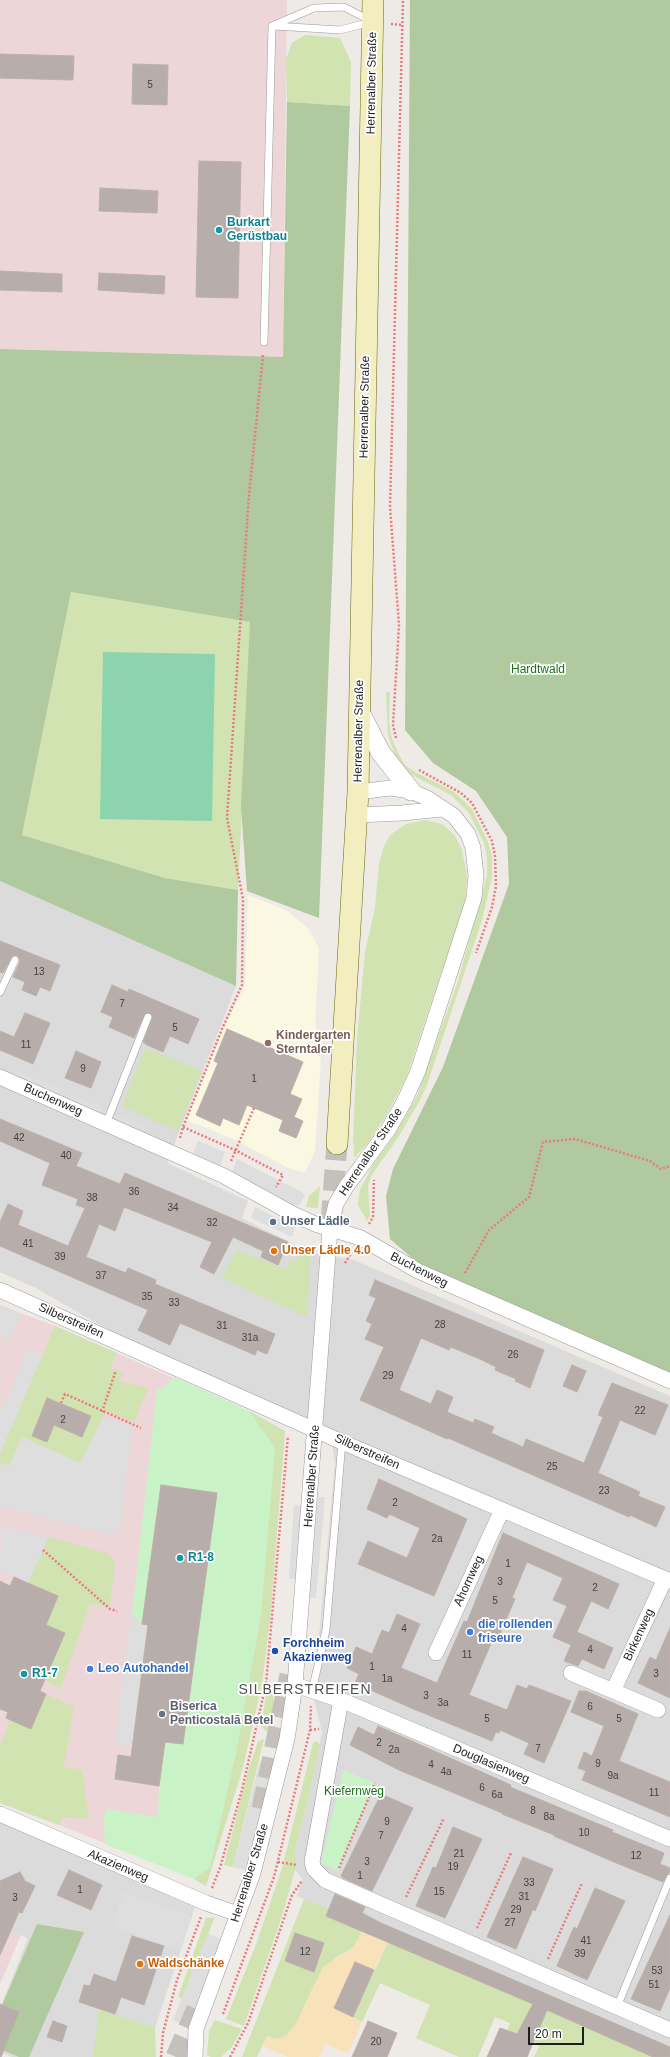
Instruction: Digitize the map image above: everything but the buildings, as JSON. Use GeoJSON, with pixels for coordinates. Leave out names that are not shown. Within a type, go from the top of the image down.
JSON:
{"type":"FeatureCollection","features":[{"type":"Feature","properties":{"kind":"main road","name":"Herrenalber Straße"},"geometry":{"type":"LineString","coordinates":[[337,1144],[358,815],[360,606],[373,0]]}},
{"type":"Feature","properties":{"kind":"street"},"geometry":{"type":"LineString","coordinates":[[360,712],[381,753],[411,791]]}},
{"type":"Feature","properties":{"kind":"street","name":"Herrenalber Straße"},"geometry":{"type":"LineString","coordinates":[[195,2057],[196,2030],[253,1873],[281,1765],[295,1685],[330,1228],[336,1204],[346,1187],[388,1130],[404,1102],[415,1077],[470,911],[476,875],[473,848],[468,834],[454,816],[411,791],[391,788],[358,792]]}},
{"type":"Feature","properties":{"kind":"street"},"geometry":{"type":"LineString","coordinates":[[358,815],[402,813],[442,808]]}},
{"type":"Feature","properties":{"kind":"street","name":"Buchenweg"},"geometry":{"type":"LineString","coordinates":[[0,1077],[224,1176],[256,1193],[269,1202],[315,1224],[361,1238],[418,1271],[670,1381]]}},
{"type":"Feature","properties":{"kind":"street","name":"Silberstreifen"},"geometry":{"type":"LineString","coordinates":[[0,1290],[290,1417],[342,1442],[667,1580]]}},
{"type":"Feature","properties":{"kind":"street","name":"Ahornweg"},"geometry":{"type":"LineString","coordinates":[[436,1653],[502,1510]]}},
{"type":"Feature","properties":{"kind":"street","name":"Birkenweg"},"geometry":{"type":"LineString","coordinates":[[613,1691],[667,1580]]}},
{"type":"Feature","properties":{"kind":"street"},"geometry":{"type":"LineString","coordinates":[[571,1673],[658,1710]]}},
{"type":"Feature","properties":{"kind":"street"},"geometry":{"type":"LineString","coordinates":[[295,1685],[312,1691]]}},
{"type":"Feature","properties":{"kind":"street","name":"Douglasienweg"},"geometry":{"type":"LineString","coordinates":[[312,1691],[341,1700],[670,1839]]}},
{"type":"Feature","properties":{"kind":"street"},"geometry":{"type":"LineString","coordinates":[[341,1700],[312,1862],[314,1869],[325,1880],[670,2030]]}},
{"type":"Feature","properties":{"kind":"street","name":"Akazienweg"},"geometry":{"type":"LineString","coordinates":[[0,1814],[206,1903],[238,1914]]}},
{"type":"Feature","properties":{"kind":"lane","name":"Herrenalber Straße"},"geometry":{"type":"LineString","coordinates":[[272,26],[314,8],[344,7],[373,22]]}},
{"type":"Feature","properties":{"kind":"lane","name":"Herrenalber Straße"},"geometry":{"type":"LineString","coordinates":[[272,26],[340,30],[373,22]]}},
{"type":"Feature","properties":{"kind":"lane"},"geometry":{"type":"LineString","coordinates":[[264,342],[272,26]]}},
{"type":"Feature","properties":{"kind":"lane"},"geometry":{"type":"LineString","coordinates":[[0,992],[15,960]]}},
{"type":"Feature","properties":{"kind":"lane"},"geometry":{"type":"LineString","coordinates":[[106,1124],[148,1017]]}},
{"type":"Feature","properties":{"kind":"lane"},"geometry":{"type":"LineString","coordinates":[[312,1691],[326,1630],[342,1442]]}},
{"type":"Feature","properties":{"kind":"lane"},"geometry":{"type":"LineString","coordinates":[[617,2007],[670,1878]]}},
{"type":"Feature","properties":{"kind":"path"},"geometry":{"type":"LineString","coordinates":[[397,742],[393,725],[400,625],[390,507],[403,0]]}},
{"type":"Feature","properties":{"kind":"path"},"geometry":{"type":"LineString","coordinates":[[174,1153],[222,1029],[242,985],[243,899],[227,818],[248,503],[264,342]]}},
{"type":"Feature","properties":{"kind":"path"},"geometry":{"type":"LineString","coordinates":[[416,768],[461,792],[472,802],[492,841],[495,856],[496,886],[492,907],[474,958]]}},
{"type":"Feature","properties":{"kind":"path"},"geometry":{"type":"LineString","coordinates":[[224,1176],[254,1108]]}},
{"type":"Feature","properties":{"kind":"path"},"geometry":{"type":"LineString","coordinates":[[183,1127],[235,1150],[283,1175],[269,1202]]}},
{"type":"Feature","properties":{"kind":"path"},"geometry":{"type":"LineString","coordinates":[[463,1276],[489,1230],[528,1197],[543,1142],[575,1139],[650,1161],[661,1169],[670,1166]]}},
{"type":"Feature","properties":{"kind":"path"},"geometry":{"type":"LineString","coordinates":[[361,1238],[373,1217],[372,1189],[376,1175]]}},
{"type":"Feature","properties":{"kind":"path"},"geometry":{"type":"LineString","coordinates":[[102,1412],[116,1370]]}},
{"type":"Feature","properties":{"kind":"path"},"geometry":{"type":"LineString","coordinates":[[61,1403],[65,1394],[102,1412],[141,1428]]}},
{"type":"Feature","properties":{"kind":"path"},"geometry":{"type":"LineString","coordinates":[[161,2057],[163,2032],[178,1980],[220,1868],[242,1790],[266,1684],[273,1620],[290,1417]]}},
{"type":"Feature","properties":{"kind":"path"},"geometry":{"type":"LineString","coordinates":[[43,1550],[110,1609],[117,1610]]}},
{"type":"Feature","properties":{"kind":"path"},"geometry":{"type":"LineString","coordinates":[[307,1743],[310,1730],[312,1691]]}},
{"type":"Feature","properties":{"kind":"path"},"geometry":{"type":"LineString","coordinates":[[333,1883],[375,1783]]}},
{"type":"Feature","properties":{"kind":"path"},"geometry":{"type":"LineString","coordinates":[[399,1912],[444,1818]]}},
{"type":"Feature","properties":{"kind":"path"},"geometry":{"type":"LineString","coordinates":[[470,1943],[511,1853]]}},
{"type":"Feature","properties":{"kind":"path"},"geometry":{"type":"LineString","coordinates":[[230,2057],[248,2023],[292,1895],[303,1879],[314,1869]]}},
{"type":"Feature","properties":{"kind":"path"},"geometry":{"type":"LineString","coordinates":[[541,1974],[582,1883]]}},
{"type":"Feature","properties":{"kind":"shaded area"},"geometry":{"type":"Polygon","coordinates":[[[0,0],[287,0],[283,357],[0,349],[0,0]]]}},
{"type":"Feature","properties":{"kind":"shaded area"},"geometry":{"type":"Polygon","coordinates":[[[0,881],[236,986],[167,1163],[248,1201],[242,1218],[311,1253],[354,1260],[670,1396],[670,2055],[297,1896],[303,1879],[295,1870],[295,1848],[307,1806],[322,1732],[312,1691],[320,1626],[335,1463],[331,1437],[157,1358],[36,1288],[0,1272],[0,881]]]}},
{"type":"Feature","properties":{"kind":"shaded area","name":"Kindergarten Sterntaler"},"geometry":{"type":"Polygon","coordinates":[[[248,895],[288,911],[309,929],[319,949],[315,1024],[318,1032],[317,1055],[321,1057],[315,1151],[305,1173],[288,1168],[235,1140],[187,1120],[223,1030],[245,985],[248,895]]]}},
{"type":"Feature","properties":{"kind":"shaded area"},"geometry":{"type":"Polygon","coordinates":[[[15,1070],[64,1091],[62,1097],[12,1076],[15,1070]]]}},
{"type":"Feature","properties":{"kind":"shaded area"},"geometry":{"type":"Polygon","coordinates":[[[71,1095],[103,1107],[100,1113],[68,1101],[71,1095]]]}},
{"type":"Feature","properties":{"kind":"shaded area"},"geometry":{"type":"Polygon","coordinates":[[[114,1113],[145,1126],[142,1132],[112,1118],[114,1113]]]}},
{"type":"Feature","properties":{"kind":"shaded area"},"geometry":{"type":"Polygon","coordinates":[[[198,1141],[225,1152],[220,1165],[193,1154],[198,1141]]]}},
{"type":"Feature","properties":{"kind":"shaded area"},"geometry":{"type":"Polygon","coordinates":[[[237,1159],[305,1194],[299,1206],[286,1203],[231,1174],[237,1159]]]}},
{"type":"Feature","properties":{"kind":"shaded area","name":"Unser Lädle"},"geometry":{"type":"Polygon","coordinates":[[[255,1207],[295,1227],[292,1237],[251,1218],[255,1207]]]}},
{"type":"Feature","properties":{"kind":"shaded area"},"geometry":{"type":"Polygon","coordinates":[[[0,1305],[55,1326],[249,1411],[285,1431],[271,1610],[262,1683],[243,1767],[206,1886],[194,1878],[0,1803],[0,1305]]]}},
{"type":"Feature","properties":{"kind":"shaded area"},"geometry":{"type":"Polygon","coordinates":[[[0,1305],[21,1314],[9,1340],[0,1336],[0,1305]]]}},
{"type":"Feature","properties":{"kind":"shaded area"},"geometry":{"type":"Polygon","coordinates":[[[28,1348],[43,1354],[0,1454],[0,1413],[28,1348]]]}},
{"type":"Feature","properties":{"kind":"shaded area"},"geometry":{"type":"Polygon","coordinates":[[[103,1417],[133,1428],[120,1527],[111,1535],[0,1506],[0,1463],[9,1466],[22,1437],[80,1463],[103,1417]]]}},
{"type":"Feature","properties":{"kind":"shaded area"},"geometry":{"type":"Polygon","coordinates":[[[318,1497],[325,1497],[316,1598],[309,1598],[318,1497]]]}},
{"type":"Feature","properties":{"kind":"shaded area"},"geometry":{"type":"Polygon","coordinates":[[[294,1505],[302,1506],[296,1579],[289,1579],[294,1505]]]}},
{"type":"Feature","properties":{"kind":"shaded area"},"geometry":{"type":"Polygon","coordinates":[[[1,1526],[49,1537],[28,1583],[0,1571],[1,1526]]]}},
{"type":"Feature","properties":{"kind":"shaded area"},"geometry":{"type":"Polygon","coordinates":[[[132,1614],[142,1624],[148,1625],[132,1747],[114,1745],[132,1614]]]}},
{"type":"Feature","properties":{"kind":"shaded area"},"geometry":{"type":"Polygon","coordinates":[[[260,1761],[274,1764],[245,1870],[233,1867],[260,1761]]]}},
{"type":"Feature","properties":{"kind":"shaded area"},"geometry":{"type":"Polygon","coordinates":[[[0,1814],[82,1851],[113,1871],[195,1907],[155,2028],[122,2017],[103,2057],[12,2057],[0,2052],[0,2008],[28,1938],[0,1927],[0,1814]]]}},
{"type":"Feature","properties":{"kind":"shaded area"},"geometry":{"type":"Polygon","coordinates":[[[124,1892],[191,1916],[180,1950],[112,1926],[124,1892]]]}},
{"type":"Feature","properties":{"kind":"shaded area"},"geometry":{"type":"Polygon","coordinates":[[[0,1927],[21,1935],[0,1984],[0,1927]]]}},
{"type":"Feature","properties":{"kind":"shaded area"},"geometry":{"type":"Polygon","coordinates":[[[208,1934],[221,1939],[188,2026],[173,2020],[208,1934]]]}},
{"type":"Feature","properties":{"kind":"green space","name":"Hardtwald"},"geometry":{"type":"Polygon","coordinates":[[[410,0],[670,0],[670,1374],[421,1266],[390,1239],[386,1196],[393,1169],[443,1067],[509,884],[507,837],[476,791],[433,763],[405,730],[410,0]]]}},
{"type":"Feature","properties":{"kind":"green space"},"geometry":{"type":"Polygon","coordinates":[[[305,35],[340,38],[351,62],[350,106],[287,102],[286,59],[292,43],[305,35]]]}},
{"type":"Feature","properties":{"kind":"green space"},"geometry":{"type":"Polygon","coordinates":[[[287,102],[350,106],[319,918],[247,891],[241,807],[250,622],[71,592],[22,835],[165,878],[238,890],[236,986],[0,881],[0,349],[283,357],[287,102]]]}},
{"type":"Feature","properties":{"kind":"green space"},"geometry":{"type":"Polygon","coordinates":[[[71,592],[251,622],[238,890],[165,878],[22,835],[71,592]]]}},
{"type":"Feature","properties":{"kind":"green space"},"geometry":{"type":"Polygon","coordinates":[[[103,652],[215,654],[212,821],[100,819],[103,652]]]}},
{"type":"Feature","properties":{"kind":"green space"},"geometry":{"type":"Polygon","coordinates":[[[386,692],[390,692],[389,721],[391,736],[398,753],[405,765],[415,772],[453,791],[472,809],[488,842],[492,856],[492,877],[482,920],[427,1085],[399,1136],[371,1176],[368,1186],[370,1215],[367,1221],[358,1205],[360,1190],[373,1165],[396,1133],[417,1096],[458,981],[487,876],[487,857],[484,843],[469,813],[451,795],[410,774],[395,755],[388,735],[386,692]]]}},
{"type":"Feature","properties":{"kind":"green space"},"geometry":{"type":"Polygon","coordinates":[[[426,820],[442,824],[455,836],[462,850],[467,876],[465,902],[406,1078],[386,1116],[367,1144],[354,1158],[353,1145],[357,1039],[365,952],[375,908],[379,864],[384,846],[390,835],[406,824],[426,820]]]}},
{"type":"Feature","properties":{"kind":"green space"},"geometry":{"type":"Polygon","coordinates":[[[145,1048],[202,1071],[178,1131],[122,1106],[145,1048]]]}},
{"type":"Feature","properties":{"kind":"green space"},"geometry":{"type":"Polygon","coordinates":[[[320,1186],[318,1208],[306,1207],[309,1196],[320,1186]]]}},
{"type":"Feature","properties":{"kind":"green space"},"geometry":{"type":"Polygon","coordinates":[[[301,1248],[311,1253],[307,1317],[222,1278],[236,1250],[286,1269],[291,1259],[296,1261],[301,1248]]]}},
{"type":"Feature","properties":{"kind":"green space"},"geometry":{"type":"Polygon","coordinates":[[[55,1326],[117,1353],[110,1368],[123,1373],[119,1381],[148,1388],[134,1422],[107,1411],[80,1463],[22,1437],[9,1466],[0,1463],[0,1454],[55,1326]]]}},
{"type":"Feature","properties":{"kind":"green space"},"geometry":{"type":"Polygon","coordinates":[[[174,1377],[249,1411],[275,1448],[261,1615],[236,1753],[210,1867],[194,1879],[105,1844],[104,1821],[106,1809],[158,1817],[159,1786],[165,1742],[183,1744],[217,1493],[161,1485],[142,1624],[132,1614],[157,1389],[161,1390],[174,1377]]]}},
{"type":"Feature","properties":{"kind":"green space"},"geometry":{"type":"Polygon","coordinates":[[[249,1411],[285,1431],[270,1619],[262,1683],[243,1767],[206,1886],[194,1879],[210,1867],[236,1753],[261,1615],[275,1448],[249,1411]]]}},
{"type":"Feature","properties":{"kind":"green space"},"geometry":{"type":"Polygon","coordinates":[[[49,1537],[110,1554],[115,1565],[110,1606],[90,1604],[61,1688],[45,1681],[65,1633],[46,1625],[58,1596],[28,1583],[49,1537]]]}},
{"type":"Feature","properties":{"kind":"green space"},"geometry":{"type":"Polygon","coordinates":[[[268,1684],[276,1685],[273,1697],[274,1703],[270,1730],[266,1731],[261,1726],[268,1684]]]}},
{"type":"Feature","properties":{"kind":"green space"},"geometry":{"type":"Polygon","coordinates":[[[46,1694],[74,1707],[64,1767],[82,1770],[89,1818],[63,1817],[59,1825],[0,1803],[0,1745],[11,1720],[31,1729],[46,1694]]]}},
{"type":"Feature","properties":{"kind":"green space"},"geometry":{"type":"Polygon","coordinates":[[[264,1739],[233,1867],[224,1865],[248,1771],[258,1741],[264,1739]]]}},
{"type":"Feature","properties":{"kind":"green space"},"geometry":{"type":"Polygon","coordinates":[[[316,1741],[320,1744],[307,1806],[295,1848],[295,1870],[282,1916],[244,2026],[226,2019],[257,1942],[283,1865],[313,1743],[316,1741]]]}},
{"type":"Feature","properties":{"kind":"green space","name":"Kiefernweg"},"geometry":{"type":"Polygon","coordinates":[[[343,1770],[375,1783],[338,1871],[321,1863],[343,1770]]]}},
{"type":"Feature","properties":{"kind":"green space"},"geometry":{"type":"Polygon","coordinates":[[[304,1899],[329,1909],[326,1916],[362,1931],[354,1947],[334,1959],[314,1985],[296,2024],[286,2036],[277,2039],[267,2036],[257,2057],[242,2057],[304,1899]]]}},
{"type":"Feature","properties":{"kind":"green space"},"geometry":{"type":"Polygon","coordinates":[[[215,1917],[182,1998],[178,1997],[206,1918],[215,1917]]]}},
{"type":"Feature","properties":{"kind":"green space"},"geometry":{"type":"Polygon","coordinates":[[[37,1924],[84,1932],[29,2057],[19,2057],[0,2049],[0,2010],[37,1924]]]}},
{"type":"Feature","properties":{"kind":"green space"},"geometry":{"type":"Polygon","coordinates":[[[388,1942],[655,2057],[534,2057],[540,2044],[507,2031],[510,2023],[495,2017],[478,2057],[459,2057],[416,2038],[430,2005],[380,1983],[362,2022],[353,2017],[388,1942]]]}},
{"type":"Feature","properties":{"kind":"green space"},"geometry":{"type":"Polygon","coordinates":[[[99,2009],[155,2028],[156,2057],[93,2057],[99,2009]]]}},
{"type":"Feature","properties":{"kind":"green space"},"geometry":{"type":"Polygon","coordinates":[[[215,2020],[242,2029],[231,2048],[221,2057],[211,2057],[207,2055],[209,2031],[215,2020]]]}},
{"type":"Feature","properties":{"kind":"sand"},"geometry":{"type":"Polygon","coordinates":[[[362,1931],[388,1942],[374,1970],[355,1962],[335,2008],[362,2022],[348,2053],[325,2044],[319,2057],[288,2057],[263,2046],[267,2036],[277,2039],[286,2036],[296,2024],[323,1967],[354,1947],[362,1931]]]}},
{"type":"Feature","properties":{"kind":"tunnel"},"geometry":{"type":"LineString","coordinates":[[331,1222],[337,1144]]}},
{"type":"Feature","properties":{"kind":"tunnel"},"geometry":{"type":"LineString","coordinates":[[262,1809],[290,1675]]}},
{"type":"Feature","properties":{"kind":"tunnel"},"geometry":{"type":"LineString","coordinates":[[176,2057],[199,2004]]}},
{"type":"Feature","properties":{"kind":"place","name":"Burkart Gerüstbau"},"geometry":{"type":"Point","coordinates":[219,230]}},
{"type":"Feature","properties":{"kind":"place","name":"Kindergarten Sterntaler"},"geometry":{"type":"Point","coordinates":[268,1043]}},
{"type":"Feature","properties":{"kind":"place","name":"Unser Lädle"},"geometry":{"type":"Point","coordinates":[273,1222]}},
{"type":"Feature","properties":{"kind":"place","name":"Unser Lädle 4.0"},"geometry":{"type":"Point","coordinates":[274,1251]}},
{"type":"Feature","properties":{"kind":"place","name":"R1-8"},"geometry":{"type":"Point","coordinates":[180,1558]}},
{"type":"Feature","properties":{"kind":"place","name":"die rollenden friseure"},"geometry":{"type":"Point","coordinates":[470,1632]}},
{"type":"Feature","properties":{"kind":"place","name":"Forchheim Akazienweg"},"geometry":{"type":"Point","coordinates":[275,1651]}},
{"type":"Feature","properties":{"kind":"place","name":"Leo Autohandel"},"geometry":{"type":"Point","coordinates":[90,1669]}},
{"type":"Feature","properties":{"kind":"place","name":"R1-7"},"geometry":{"type":"Point","coordinates":[24,1674]}},
{"type":"Feature","properties":{"kind":"place","name":"Biserica Penticostală Betel"},"geometry":{"type":"Point","coordinates":[162,1714]}},
{"type":"Feature","properties":{"kind":"place","name":"Waldschänke"},"geometry":{"type":"Point","coordinates":[140,1964]}},
{"type":"Feature","properties":{"kind":"district","name":"SILBERSTREIFEN"},"geometry":{"type":"Point","coordinates":[305,1690]}}]}
